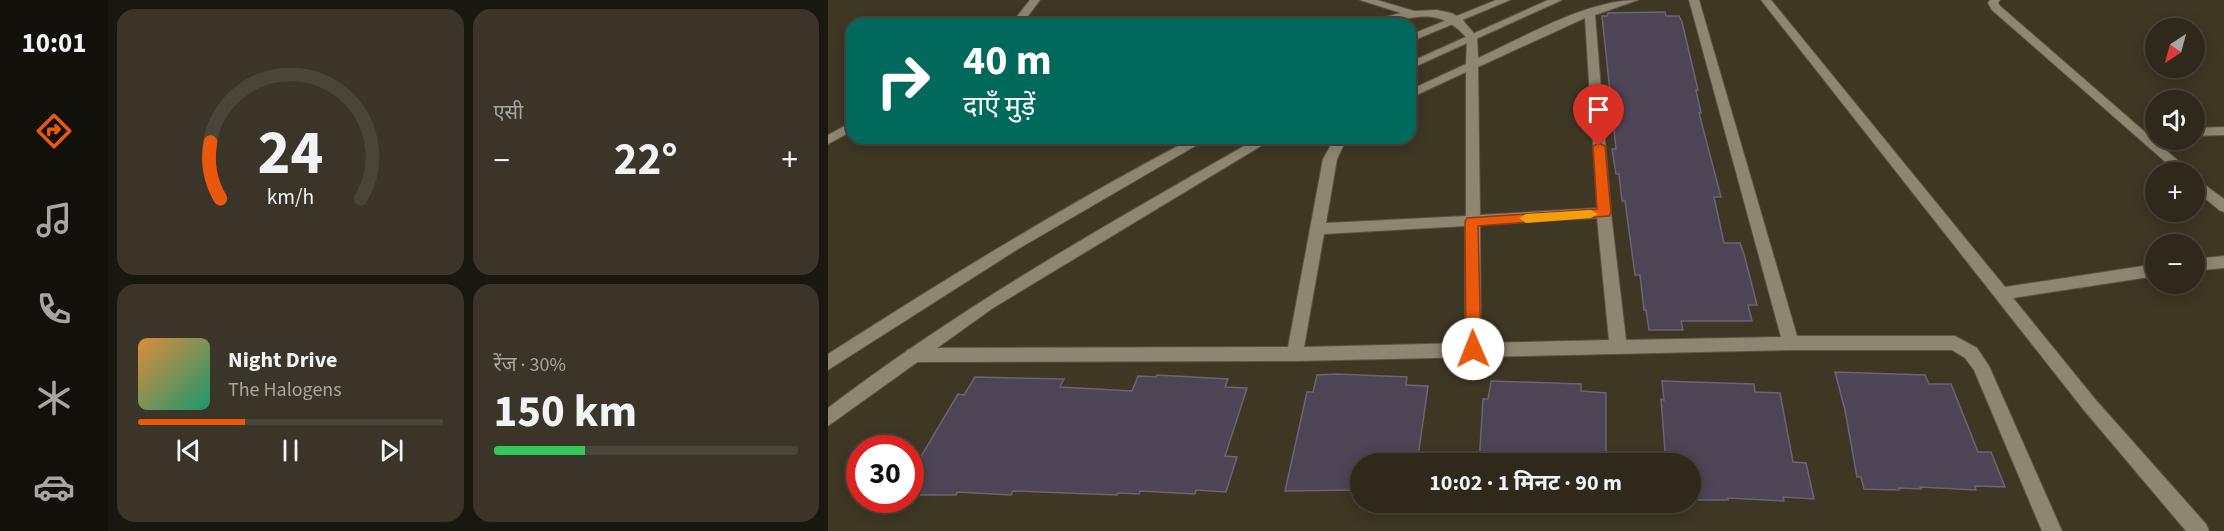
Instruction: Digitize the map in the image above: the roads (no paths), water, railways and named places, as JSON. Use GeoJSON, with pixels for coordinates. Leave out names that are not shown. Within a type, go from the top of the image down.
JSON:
{"type":"FeatureCollection","features":[{"type":"Feature","properties":{"kind":"street"},"geometry":{"type":"LineString","coordinates":[[1021,18],[1035,0]]}},
{"type":"Feature","properties":{"kind":"street"},"geometry":{"type":"LineString","coordinates":[[1365,0],[1419,14],[1455,19],[1472,37],[1473,349]]}},
{"type":"Feature","properties":{"kind":"street"},"geometry":{"type":"LineString","coordinates":[[1416,36],[1505,0]]}},
{"type":"Feature","properties":{"kind":"street"},"geometry":{"type":"LineString","coordinates":[[1416,63],[1557,0]]}},
{"type":"Feature","properties":{"kind":"street"},"geometry":{"type":"LineString","coordinates":[[1416,91],[1572,19],[1633,0]]}},
{"type":"Feature","properties":{"kind":"street"},"geometry":{"type":"LineString","coordinates":[[1694,0],[1791,343]]}},
{"type":"Feature","properties":{"kind":"street"},"geometry":{"type":"LineString","coordinates":[[1766,0],[2089,404],[2199,531]]}},
{"type":"Feature","properties":{"kind":"street"},"geometry":{"type":"LineString","coordinates":[[1995,0],[1993,3],[1996,8],[2024,34],[2173,162]]}},
{"type":"Feature","properties":{"kind":"street"},"geometry":{"type":"LineString","coordinates":[[1590,13],[1604,213],[1618,346]]}},
{"type":"Feature","properties":{"kind":"street"},"geometry":{"type":"LineString","coordinates":[[1388,18],[1419,14]]}},
{"type":"Feature","properties":{"kind":"street"},"geometry":{"type":"LineString","coordinates":[[828,140],[846,130]]}},
{"type":"Feature","properties":{"kind":"street"},"geometry":{"type":"LineString","coordinates":[[2205,132],[2224,131]]}},
{"type":"Feature","properties":{"kind":"street"},"geometry":{"type":"LineString","coordinates":[[828,363],[999,252],[1097,195],[1192,144]]}},
{"type":"Feature","properties":{"kind":"street"},"geometry":{"type":"LineString","coordinates":[[828,418],[913,355],[1052,264],[1258,144]]}},
{"type":"Feature","properties":{"kind":"street"},"geometry":{"type":"LineString","coordinates":[[1295,354],[1330,159],[1338,144]]}},
{"type":"Feature","properties":{"kind":"street"},"geometry":{"type":"LineString","coordinates":[[2205,191],[2224,207]]}},
{"type":"Feature","properties":{"kind":"street"},"geometry":{"type":"LineString","coordinates":[[1317,229],[1604,213]]}},
{"type":"Feature","properties":{"kind":"street"},"geometry":{"type":"LineString","coordinates":[[2205,264],[2224,262]]}},
{"type":"Feature","properties":{"kind":"street"},"geometry":{"type":"LineString","coordinates":[[2000,294],[2145,272]]}},
{"type":"Feature","properties":{"kind":"street"},"geometry":{"type":"LineString","coordinates":[[913,355],[1295,354],[1791,343],[1955,343],[1971,353],[1981,366],[2052,531]]}}]}
